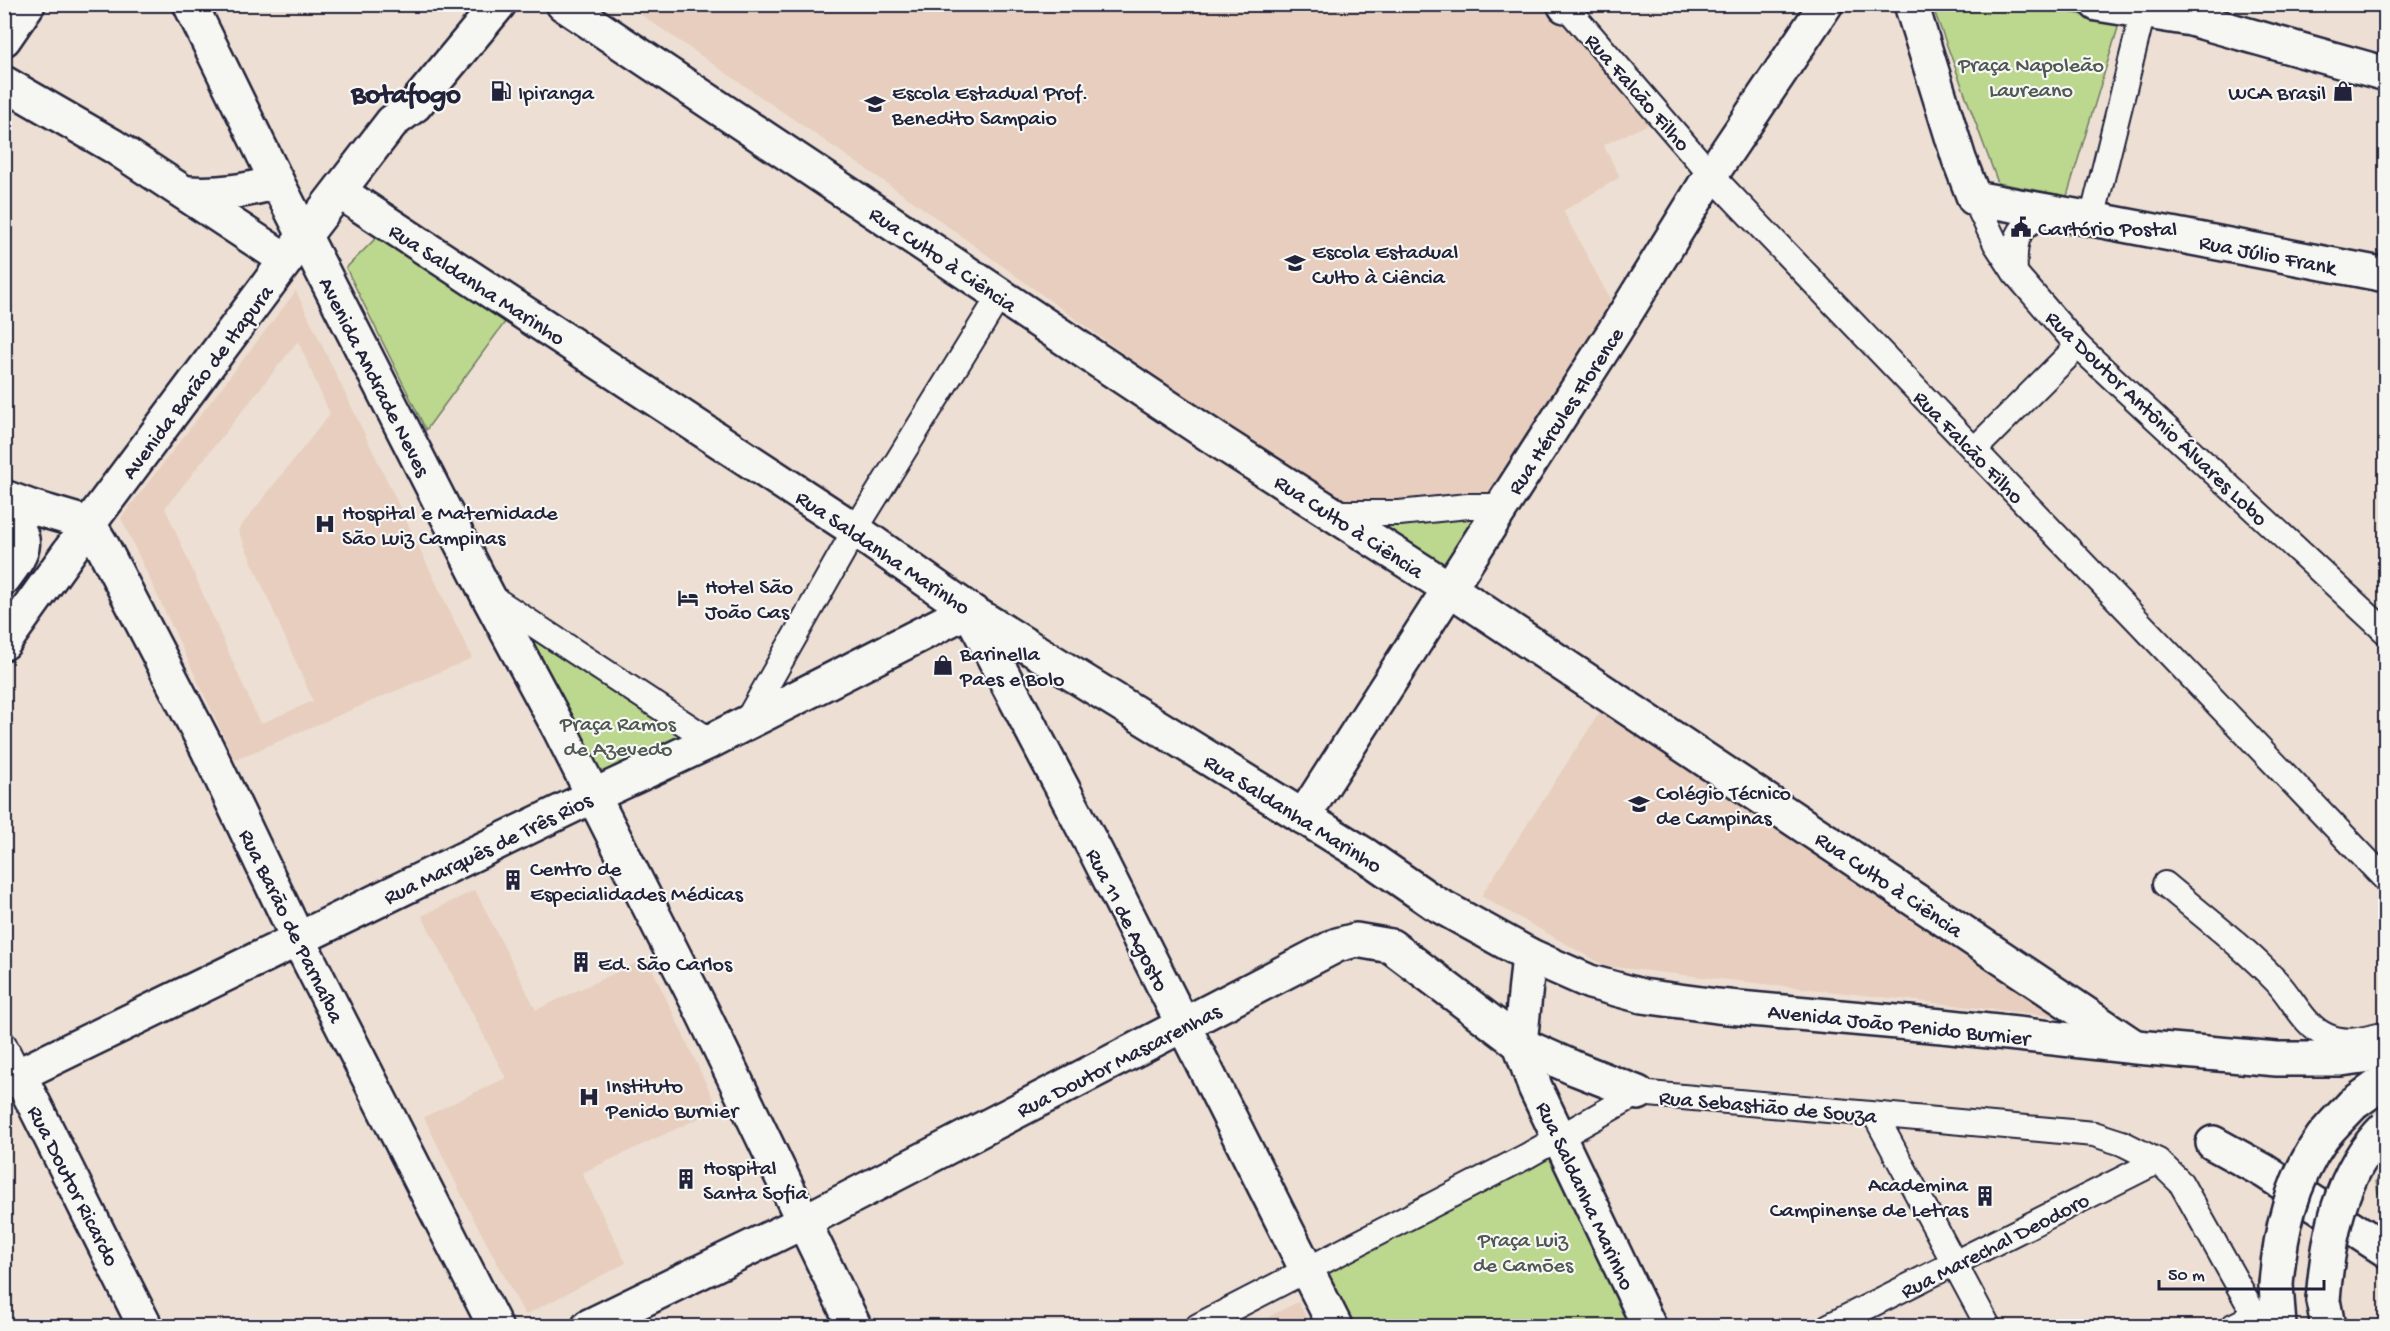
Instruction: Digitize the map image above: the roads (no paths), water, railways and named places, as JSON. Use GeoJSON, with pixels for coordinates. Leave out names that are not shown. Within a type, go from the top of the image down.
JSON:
{"type":"FeatureCollection","features":[{"type":"Feature","properties":{"kind":"main road"},"geometry":{"type":"LineString","coordinates":[[4,39],[28,4]]}},
{"type":"Feature","properties":{"kind":"main road"},"geometry":{"type":"LineString","coordinates":[[174,4],[194,14]]}},
{"type":"Feature","properties":{"kind":"main road","name":"Avenida Barão de Itapura"},"geometry":{"type":"LineString","coordinates":[[392,122],[399,94],[470,4]]}},
{"type":"Feature","properties":{"kind":"main road","name":"Avenida Barão de Itapura"},"geometry":{"type":"LineString","coordinates":[[4,643],[89,524],[392,122],[415,105],[499,4]]}},
{"type":"Feature","properties":{"kind":"main road","name":"Rua Culto à Ciência"},"geometry":{"type":"LineString","coordinates":[[563,4],[1000,296],[1450,589],[2136,1047]]}},
{"type":"Feature","properties":{"kind":"main road","name":"Rua Hércules Florence"},"geometry":{"type":"LineString","coordinates":[[1303,817],[1620,322],[1711,175],[1826,4]]}},
{"type":"Feature","properties":{"kind":"main road","name":"Rua Doutor Antônio Álvares Lobo"},"geometry":{"type":"LineString","coordinates":[[1911,4],[1959,159],[1974,198]]}},
{"type":"Feature","properties":{"kind":"main road"},"geometry":{"type":"LineString","coordinates":[[2097,4],[2144,8],[2191,19],[2385,74]]}},
{"type":"Feature","properties":{"kind":"main road","name":"Avenida Andrade Neves"},"geometry":{"type":"LineString","coordinates":[[194,14],[277,182],[295,248],[487,594],[593,796],[700,1007],[854,1326]]}},
{"type":"Feature","properties":{"kind":"main road"},"geometry":{"type":"LineString","coordinates":[[4,82],[113,146],[187,193],[295,248]]}},
{"type":"Feature","properties":{"kind":"main road"},"geometry":{"type":"LineString","coordinates":[[187,193],[216,195],[277,182]]}},
{"type":"Feature","properties":{"kind":"main road","name":"Rua Saldanha Marinho"},"geometry":{"type":"LineString","coordinates":[[340,192],[855,530],[969,610],[1374,861],[1433,902]]}},
{"type":"Feature","properties":{"kind":"main road","name":"Rua Júlio Frank"},"geometry":{"type":"LineString","coordinates":[[1974,198],[2385,275]]}},
{"type":"Feature","properties":{"kind":"main road"},"geometry":{"type":"LineString","coordinates":[[4,497],[89,524]]}},
{"type":"Feature","properties":{"kind":"main road"},"geometry":{"type":"LineString","coordinates":[[4,504],[22,536],[24,548],[20,558],[4,578]]}},
{"type":"Feature","properties":{"kind":"main road","name":"Rua Barão de Parnaíba"},"geometry":{"type":"LineString","coordinates":[[89,524],[111,561],[207,748],[298,939],[495,1326]]}},
{"type":"Feature","properties":{"kind":"main road","name":"Rua Marquês de Três Rios"},"geometry":{"type":"LineString","coordinates":[[12,1079],[593,796],[711,741],[969,610]]}},
{"type":"Feature","properties":{"kind":"main road","name":"Rua 11 de Agosto"},"geometry":{"type":"LineString","coordinates":[[969,610],[1097,854],[1335,1326]]}},
{"type":"Feature","properties":{"kind":"main road","name":"Avenida João Penido Burnier"},"geometry":{"type":"LineString","coordinates":[[1433,902],[1529,955],[1590,982],[1642,996],[1717,1006],[2277,1059],[2341,1059],[2385,1053]]}},
{"type":"Feature","properties":{"kind":"main road","name":"Rua Doutor Mascarenhas"},"geometry":{"type":"LineString","coordinates":[[589,1326],[803,1222],[1337,945],[1356,940],[1391,946],[1520,1044],[1638,1093]]}},
{"type":"Feature","properties":{"kind":"main road","name":"Rua Saldanha Marinho"},"geometry":{"type":"LineString","coordinates":[[1529,955],[1520,1044],[1535,1087],[1649,1326]]}},
{"type":"Feature","properties":{"kind":"main road","name":"Rua Doutor Ricardo"},"geometry":{"type":"LineString","coordinates":[[12,1079],[145,1326]]}},
{"type":"Feature","properties":{"kind":"main road"},"geometry":{"type":"LineString","coordinates":[[2265,1322],[2277,1285],[2279,1245],[2286,1216],[2303,1171],[2323,1137],[2353,1104],[2385,1080]]}},
{"type":"Feature","properties":{"kind":"main road"},"geometry":{"type":"LineString","coordinates":[[2325,1313],[2327,1249],[2339,1202],[2355,1167],[2373,1139],[2385,1127]]}},
{"type":"Feature","properties":{"kind":"main road"},"geometry":{"type":"LineString","coordinates":[[2213,1143],[2264,1171],[2385,1250]]}},
{"type":"Feature","properties":{"kind":"street","name":"Rua Falcão Filho"},"geometry":{"type":"LineString","coordinates":[[1565,5],[1711,175],[2385,880]]}},
{"type":"Feature","properties":{"kind":"street"},"geometry":{"type":"LineString","coordinates":[[2092,219],[2144,8]]}},
{"type":"Feature","properties":{"kind":"street","name":"Rua Doutor Antônio Álvares Lobo"},"geometry":{"type":"LineString","coordinates":[[1974,198],[1996,244],[2015,273],[2079,346],[2385,632]]}},
{"type":"Feature","properties":{"kind":"street"},"geometry":{"type":"LineString","coordinates":[[2015,273],[2014,252],[2025,225],[2035,218],[2055,212]]}},
{"type":"Feature","properties":{"kind":"street"},"geometry":{"type":"LineString","coordinates":[[745,724],[855,530],[1000,296]]}},
{"type":"Feature","properties":{"kind":"street"},"geometry":{"type":"LineString","coordinates":[[1974,450],[2079,346]]}},
{"type":"Feature","properties":{"kind":"street"},"geometry":{"type":"LineString","coordinates":[[1331,513],[1399,513],[1468,506],[1502,506]]}},
{"type":"Feature","properties":{"kind":"street"},"geometry":{"type":"LineString","coordinates":[[487,594],[711,741]]}},
{"type":"Feature","properties":{"kind":"street"},"geometry":{"type":"LineString","coordinates":[[2165,884],[2277,982],[2312,1025],[2325,1036],[2357,1042],[2385,1034]]}},
{"type":"Feature","properties":{"kind":"street","name":"Rua Doutor Ricardo"},"geometry":{"type":"LineString","coordinates":[[4,1044],[12,1079]]}},
{"type":"Feature","properties":{"kind":"street","name":"Rua Sebastião de Souza"},"geometry":{"type":"LineString","coordinates":[[1198,1326],[1560,1138],[1638,1093],[2094,1134],[2122,1143],[2158,1161],[2181,1183],[2265,1322]]}},
{"type":"Feature","properties":{"kind":"street"},"geometry":{"type":"LineString","coordinates":[[1875,1115],[1988,1326]]}},
{"type":"Feature","properties":{"kind":"street","name":"Rua Marechal Deodoro"},"geometry":{"type":"LineString","coordinates":[[1829,1326],[2158,1161]]}},
{"type":"Feature","properties":{"kind":"street"},"geometry":{"type":"LineString","coordinates":[[2233,1326],[2265,1322]]}},
{"type":"Feature","properties":{"kind":"place","name":"Ipiranga"},"geometry":{"type":"Point","coordinates":[501,91]}},
{"type":"Feature","properties":{"kind":"place","name":"WCA Brasil"},"geometry":{"type":"Point","coordinates":[2343,91]}},
{"type":"Feature","properties":{"kind":"place","name":"Escola Estadual Prof. Benedito Sampaio"},"geometry":{"type":"Point","coordinates":[875,104]}},
{"type":"Feature","properties":{"kind":"place","name":"Cartório Postal"},"geometry":{"type":"Point","coordinates":[2021,227]}},
{"type":"Feature","properties":{"kind":"place","name":"Escola Estadual Culto à Ciência"},"geometry":{"type":"Point","coordinates":[1295,263]}},
{"type":"Feature","properties":{"kind":"place","name":"Hospital e Maternidade São Luiz Campinas"},"geometry":{"type":"Point","coordinates":[325,524]}},
{"type":"Feature","properties":{"kind":"place","name":"Hotel São João Cas"},"geometry":{"type":"Point","coordinates":[688,598]}},
{"type":"Feature","properties":{"kind":"place","name":"Barinella Paes e Bolo"},"geometry":{"type":"Point","coordinates":[943,665]}},
{"type":"Feature","properties":{"kind":"place","name":"Colégio Técnico de Campinas"},"geometry":{"type":"Point","coordinates":[1639,804]}},
{"type":"Feature","properties":{"kind":"place","name":"Centro de Especialidades Médicas"},"geometry":{"type":"Point","coordinates":[513,880]}},
{"type":"Feature","properties":{"kind":"place","name":"Ed. São Carlos"},"geometry":{"type":"Point","coordinates":[581,962]}},
{"type":"Feature","properties":{"kind":"place","name":"Instituto Penido Burnier"},"geometry":{"type":"Point","coordinates":[589,1097]}},
{"type":"Feature","properties":{"kind":"place","name":"Hospital Santa Sofia"},"geometry":{"type":"Point","coordinates":[686,1179]}},
{"type":"Feature","properties":{"kind":"place","name":"Academina Campinense de Letras"},"geometry":{"type":"Point","coordinates":[1985,1196]}},
{"type":"Feature","properties":{"kind":"district","name":"Botafogo"},"geometry":{"type":"Point","coordinates":[406,92]}},
{"type":"Feature","properties":{"kind":"park label","name":"Praça Napoleão Laureano"},"geometry":{"type":"Point","coordinates":[2031,76]}},
{"type":"Feature","properties":{"kind":"park label","name":"Praça Ramos de Azevedo"},"geometry":{"type":"Point","coordinates":[618,734]}},
{"type":"Feature","properties":{"kind":"park label","name":"Praça Luiz de Camões"},"geometry":{"type":"Point","coordinates":[1523,1250]}}]}
